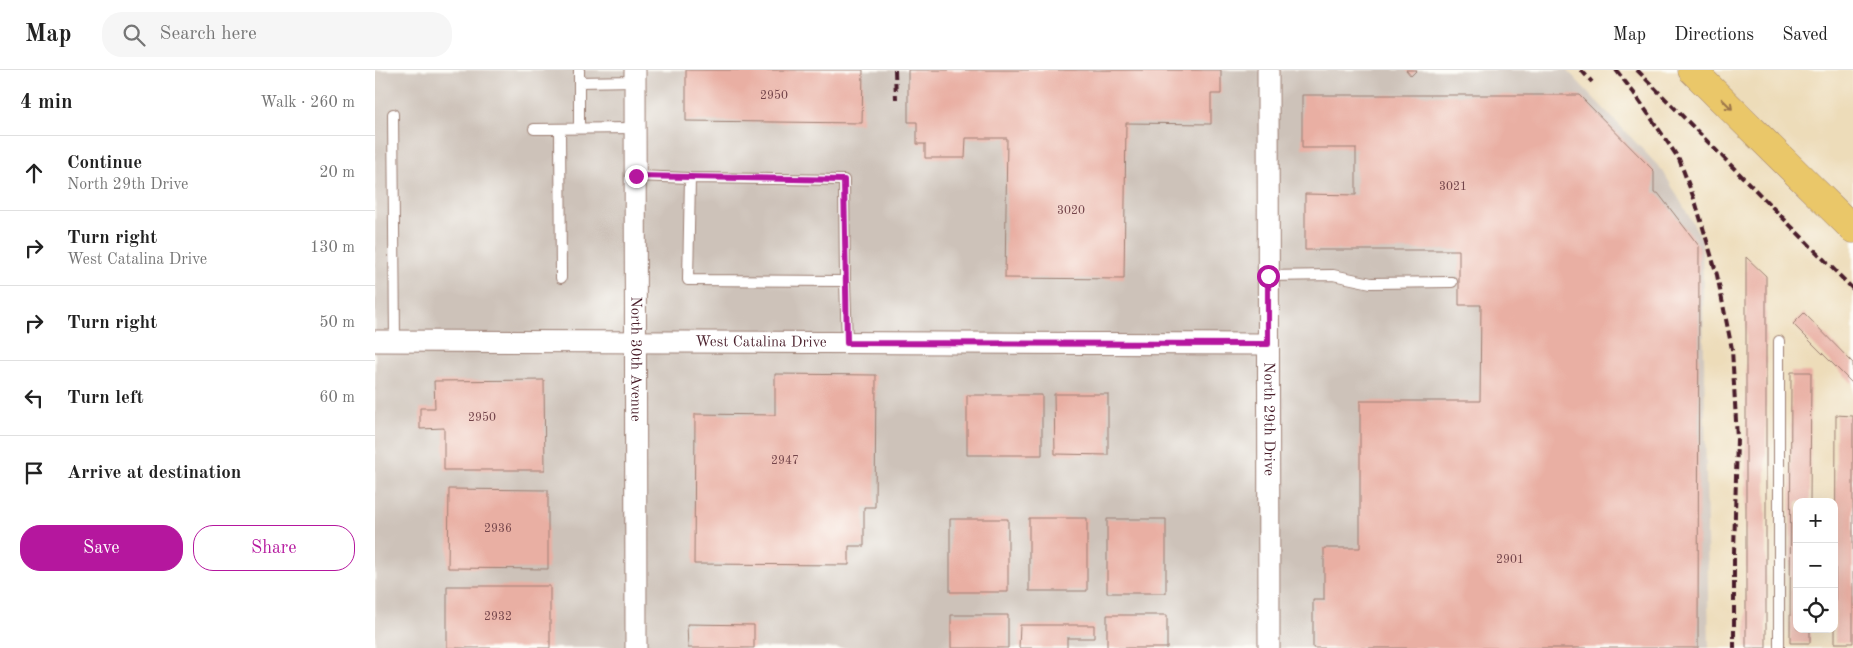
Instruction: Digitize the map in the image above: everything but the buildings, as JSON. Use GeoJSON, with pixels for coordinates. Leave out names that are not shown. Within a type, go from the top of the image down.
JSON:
{"type":"FeatureCollection","features":[{"type":"Feature","properties":{"kind":"highway"},"geometry":{"type":"LineString","coordinates":[[1692,70],[1853,229]]}},
{"type":"Feature","properties":{"kind":"street","name":"North 29th Drive"},"geometry":{"type":"LineString","coordinates":[[1268,70],[1269,648]]}},
{"type":"Feature","properties":{"kind":"street","name":"North 30th Avenue"},"geometry":{"type":"LineString","coordinates":[[635,76],[636,648]]}},
{"type":"Feature","properties":{"kind":"street","name":"West Catalina Drive"},"geometry":{"type":"LineString","coordinates":[[385,341],[1268,344]]}},
{"type":"Feature","properties":{"kind":"lane"},"geometry":{"type":"LineString","coordinates":[[579,70],[579,128]]}},
{"type":"Feature","properties":{"kind":"lane"},"geometry":{"type":"LineString","coordinates":[[579,82],[635,76]]}},
{"type":"Feature","properties":{"kind":"lane"},"geometry":{"type":"LineString","coordinates":[[385,341],[393,114]]}},
{"type":"Feature","properties":{"kind":"lane"},"geometry":{"type":"LineString","coordinates":[[534,129],[635,128]]}},
{"type":"Feature","properties":{"kind":"lane"},"geometry":{"type":"LineString","coordinates":[[560,129],[561,278]]}},
{"type":"Feature","properties":{"kind":"lane"},"geometry":{"type":"LineString","coordinates":[[636,176],[844,180],[847,343]]}},
{"type":"Feature","properties":{"kind":"lane"},"geometry":{"type":"LineString","coordinates":[[690,178],[688,280],[845,281]]}},
{"type":"Feature","properties":{"kind":"lane"},"geometry":{"type":"LineString","coordinates":[[1268,276],[1333,275],[1371,283],[1452,282]]}},
{"type":"Feature","properties":{"kind":"lane"},"geometry":{"type":"LineString","coordinates":[[1779,342],[1779,648]]}},
{"type":"Feature","properties":{"kind":"shaded area"},"geometry":{"type":"Polygon","coordinates":[[[375,70],[1567,70],[1663,171],[1702,239],[1709,648],[375,648],[375,70]]]}},
{"type":"Feature","properties":{"kind":"railway"},"geometry":{"type":"LineString","coordinates":[[895,70],[896,99]]}},
{"type":"Feature","properties":{"kind":"railway"},"geometry":{"type":"LineString","coordinates":[[1581,70],[1592,82]]}},
{"type":"Feature","properties":{"kind":"railway"},"geometry":{"type":"LineString","coordinates":[[1616,70],[1679,159],[1696,204],[1717,275],[1732,349],[1737,439],[1734,648]]}},
{"type":"Feature","properties":{"kind":"railway"},"geometry":{"type":"LineString","coordinates":[[1637,70],[1853,289]]}},
{"type":"Feature","properties":{"kind":"route"},"geometry":{"type":"LineString","coordinates":[[636,176],[844,180],[847,343],[1268,344],[1268,276]]}}]}
